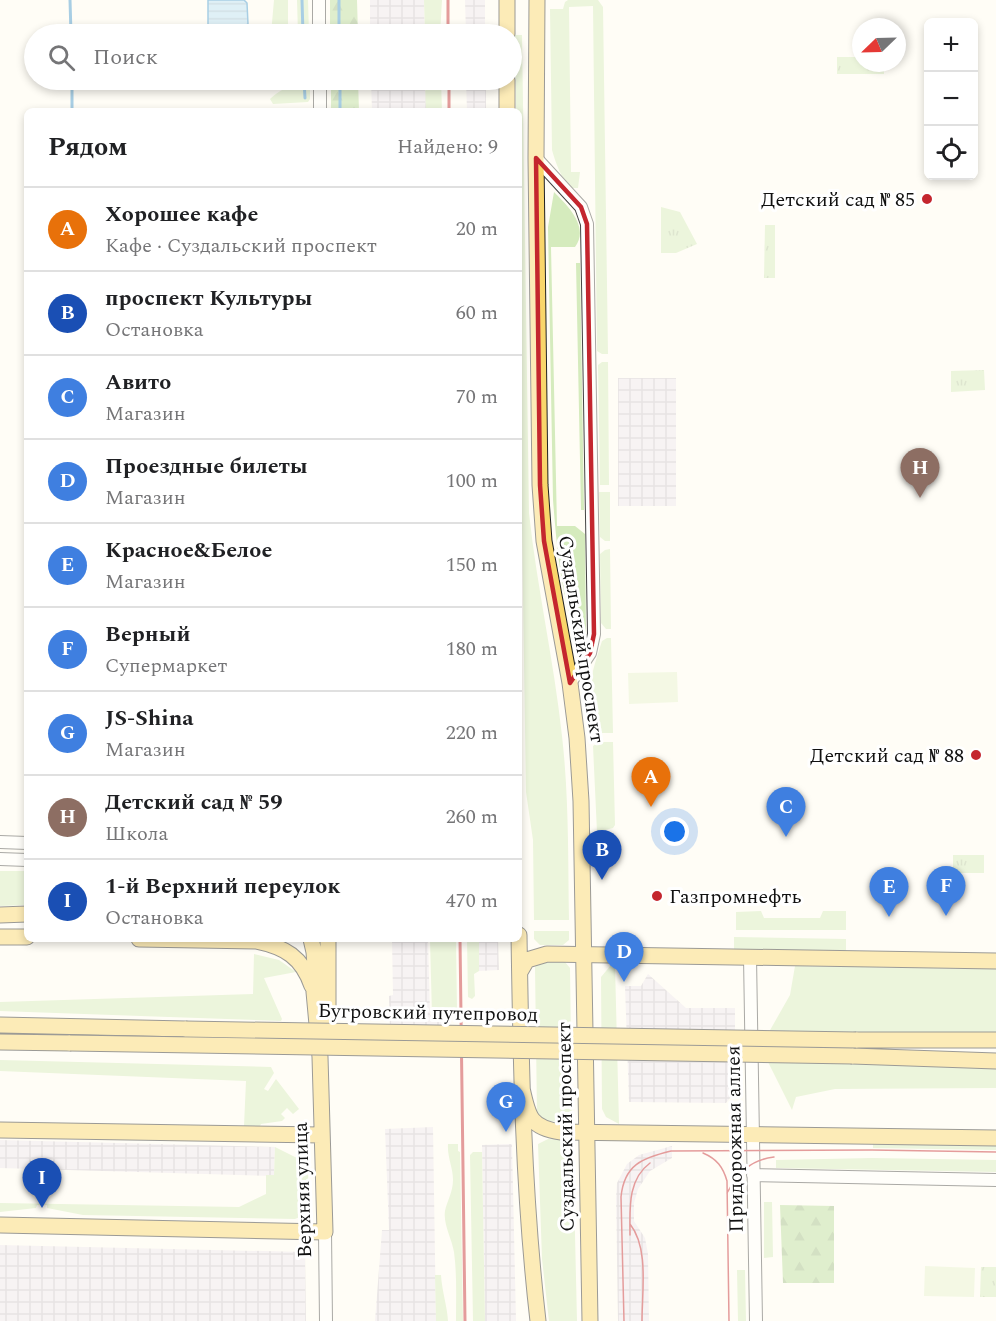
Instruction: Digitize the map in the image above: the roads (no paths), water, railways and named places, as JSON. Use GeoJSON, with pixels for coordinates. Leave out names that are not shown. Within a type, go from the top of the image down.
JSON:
{"type":"FeatureCollection","features":[{"type":"Feature","properties":{"kind":"main road"},"geometry":{"type":"LineString","coordinates":[[507,0],[507,24]]}},
{"type":"Feature","properties":{"kind":"main road","name":"Суздальский проспект"},"geometry":{"type":"LineString","coordinates":[[537,0],[536,158],[540,485],[544,541],[570,683],[577,738],[581,801],[590,1321]]}},
{"type":"Feature","properties":{"kind":"main road"},"geometry":{"type":"LineString","coordinates":[[507,90],[507,108]]}},
{"type":"Feature","properties":{"kind":"main road"},"geometry":{"type":"LineString","coordinates":[[0,915],[24,914]]}},
{"type":"Feature","properties":{"kind":"main road"},"geometry":{"type":"LineString","coordinates":[[0,937],[24,937]]}},
{"type":"Feature","properties":{"kind":"main road"},"geometry":{"type":"LineString","coordinates":[[260,942],[287,952],[302,963],[314,992]]}},
{"type":"Feature","properties":{"kind":"main road","name":"Верхняя улица"},"geometry":{"type":"LineString","coordinates":[[311,942],[316,979],[314,992],[320,1057],[325,1232]]}},
{"type":"Feature","properties":{"kind":"main road","name":"Верхняя улица"},"geometry":{"type":"LineString","coordinates":[[320,1057],[328,1007],[328,942]]}},
{"type":"Feature","properties":{"kind":"main road","name":"Суздальский проспект"},"geometry":{"type":"LineString","coordinates":[[519,942],[525,1183],[538,1321]]}},
{"type":"Feature","properties":{"kind":"main road"},"geometry":{"type":"LineString","coordinates":[[520,972],[526,960],[547,954],[996,961]]}},
{"type":"Feature","properties":{"kind":"main road","name":"Бугровский путепровод"},"geometry":{"type":"LineString","coordinates":[[0,1025],[856,1040],[996,1040]]}},
{"type":"Feature","properties":{"kind":"main road","name":"Бугровский путепровод"},"geometry":{"type":"LineString","coordinates":[[0,1042],[852,1056],[996,1061]]}},
{"type":"Feature","properties":{"kind":"main road"},"geometry":{"type":"LineString","coordinates":[[522,1088],[527,1112],[532,1121],[551,1131],[996,1138]]}},
{"type":"Feature","properties":{"kind":"main road"},"geometry":{"type":"LineString","coordinates":[[0,1130],[321,1135]]}},
{"type":"Feature","properties":{"kind":"main road"},"geometry":{"type":"LineString","coordinates":[[0,1226],[325,1232]]}},
{"type":"Feature","properties":{"kind":"street"},"geometry":{"type":"LineString","coordinates":[[319,0],[319,24]]}},
{"type":"Feature","properties":{"kind":"street"},"geometry":{"type":"LineString","coordinates":[[320,90],[320,108]]}},
{"type":"Feature","properties":{"kind":"street"},"geometry":{"type":"LineString","coordinates":[[536,158],[581,207],[587,224],[594,634],[590,653],[570,683]]}},
{"type":"Feature","properties":{"kind":"street"},"geometry":{"type":"LineString","coordinates":[[0,842],[24,843]]}},
{"type":"Feature","properties":{"kind":"street"},"geometry":{"type":"LineString","coordinates":[[0,859],[24,860]]}},
{"type":"Feature","properties":{"kind":"street","name":"Придорожная аллея"},"geometry":{"type":"LineString","coordinates":[[750,957],[756,1321]]}},
{"type":"Feature","properties":{"kind":"street"},"geometry":{"type":"LineString","coordinates":[[753,1175],[996,1180]]}},
{"type":"Feature","properties":{"kind":"street","name":"Верхняя улица"},"geometry":{"type":"LineString","coordinates":[[325,1232],[326,1321]]}},
{"type":"Feature","properties":{"kind":"water"},"geometry":{"type":"Polygon","coordinates":[[[208,0],[244,0],[247,3],[248,24],[208,24],[208,0]]]}},
{"type":"Feature","properties":{"kind":"waterway"},"geometry":{"type":"LineString","coordinates":[[70,0],[71,24]]}},
{"type":"Feature","properties":{"kind":"waterway"},"geometry":{"type":"LineString","coordinates":[[302,0],[303,24]]}},
{"type":"Feature","properties":{"kind":"waterway"},"geometry":{"type":"LineString","coordinates":[[339,0],[339,24]]}},
{"type":"Feature","properties":{"kind":"waterway"},"geometry":{"type":"LineString","coordinates":[[72,90],[72,108]]}},
{"type":"Feature","properties":{"kind":"waterway"},"geometry":{"type":"LineString","coordinates":[[305,90],[305,98]]}},
{"type":"Feature","properties":{"kind":"waterway"},"geometry":{"type":"LineString","coordinates":[[340,90],[340,108]]}},
{"type":"Feature","properties":{"kind":"tram line"},"geometry":{"type":"LineString","coordinates":[[624,1321],[621,1197],[630,1170],[643,1160],[671,1151],[996,1152]]}},
{"type":"Feature","properties":{"kind":"tram line"},"geometry":{"type":"LineString","coordinates":[[703,1153],[719,1164],[727,1181],[729,1321]]}},
{"type":"Feature","properties":{"kind":"tram line"},"geometry":{"type":"LineString","coordinates":[[727,1193],[736,1179],[751,1164],[774,1157]]}},
{"type":"Feature","properties":{"kind":"tram line"},"geometry":{"type":"LineString","coordinates":[[630,1235],[631,1196],[637,1178],[650,1163]]}},
{"type":"Feature","properties":{"kind":"tram line"},"geometry":{"type":"LineString","coordinates":[[630,1224],[636,1234],[642,1257],[642,1321]]}},
{"type":"Feature","properties":{"kind":"railway"},"geometry":{"type":"LineString","coordinates":[[448,0],[448,24]]}},
{"type":"Feature","properties":{"kind":"railway"},"geometry":{"type":"LineString","coordinates":[[449,90],[449,108]]}},
{"type":"Feature","properties":{"kind":"railway"},"geometry":{"type":"LineString","coordinates":[[460,942],[465,1321]]}},
{"type":"Feature","properties":{"kind":"place","name":"Детский сад № 85"},"geometry":{"type":"Point","coordinates":[927,199]}},
{"type":"Feature","properties":{"kind":"place","name":"Детский сад № 59"},"geometry":{"type":"Point","coordinates":[920,498]}},
{"type":"Feature","properties":{"kind":"place","name":"Детский сад № 88"},"geometry":{"type":"Point","coordinates":[976,755]}},
{"type":"Feature","properties":{"kind":"place","name":"Хорошее кафе"},"geometry":{"type":"Point","coordinates":[651,807]}},
{"type":"Feature","properties":{"kind":"place","name":"Авито"},"geometry":{"type":"Point","coordinates":[786,837]}},
{"type":"Feature","properties":{"kind":"place","name":"проспект Культуры"},"geometry":{"type":"Point","coordinates":[602,880]}},
{"type":"Feature","properties":{"kind":"place","name":"Газпромнефть"},"geometry":{"type":"Point","coordinates":[657,896]}},
{"type":"Feature","properties":{"kind":"place","name":"Верный"},"geometry":{"type":"Point","coordinates":[946,916]}},
{"type":"Feature","properties":{"kind":"place","name":"Красное&Белое"},"geometry":{"type":"Point","coordinates":[889,917]}},
{"type":"Feature","properties":{"kind":"place","name":"Проездные билеты"},"geometry":{"type":"Point","coordinates":[624,982]}},
{"type":"Feature","properties":{"kind":"place","name":"JS-Shina"},"geometry":{"type":"Point","coordinates":[506,1132]}},
{"type":"Feature","properties":{"kind":"place","name":"1-й Верхний переулок"},"geometry":{"type":"Point","coordinates":[42,1208]}}]}
